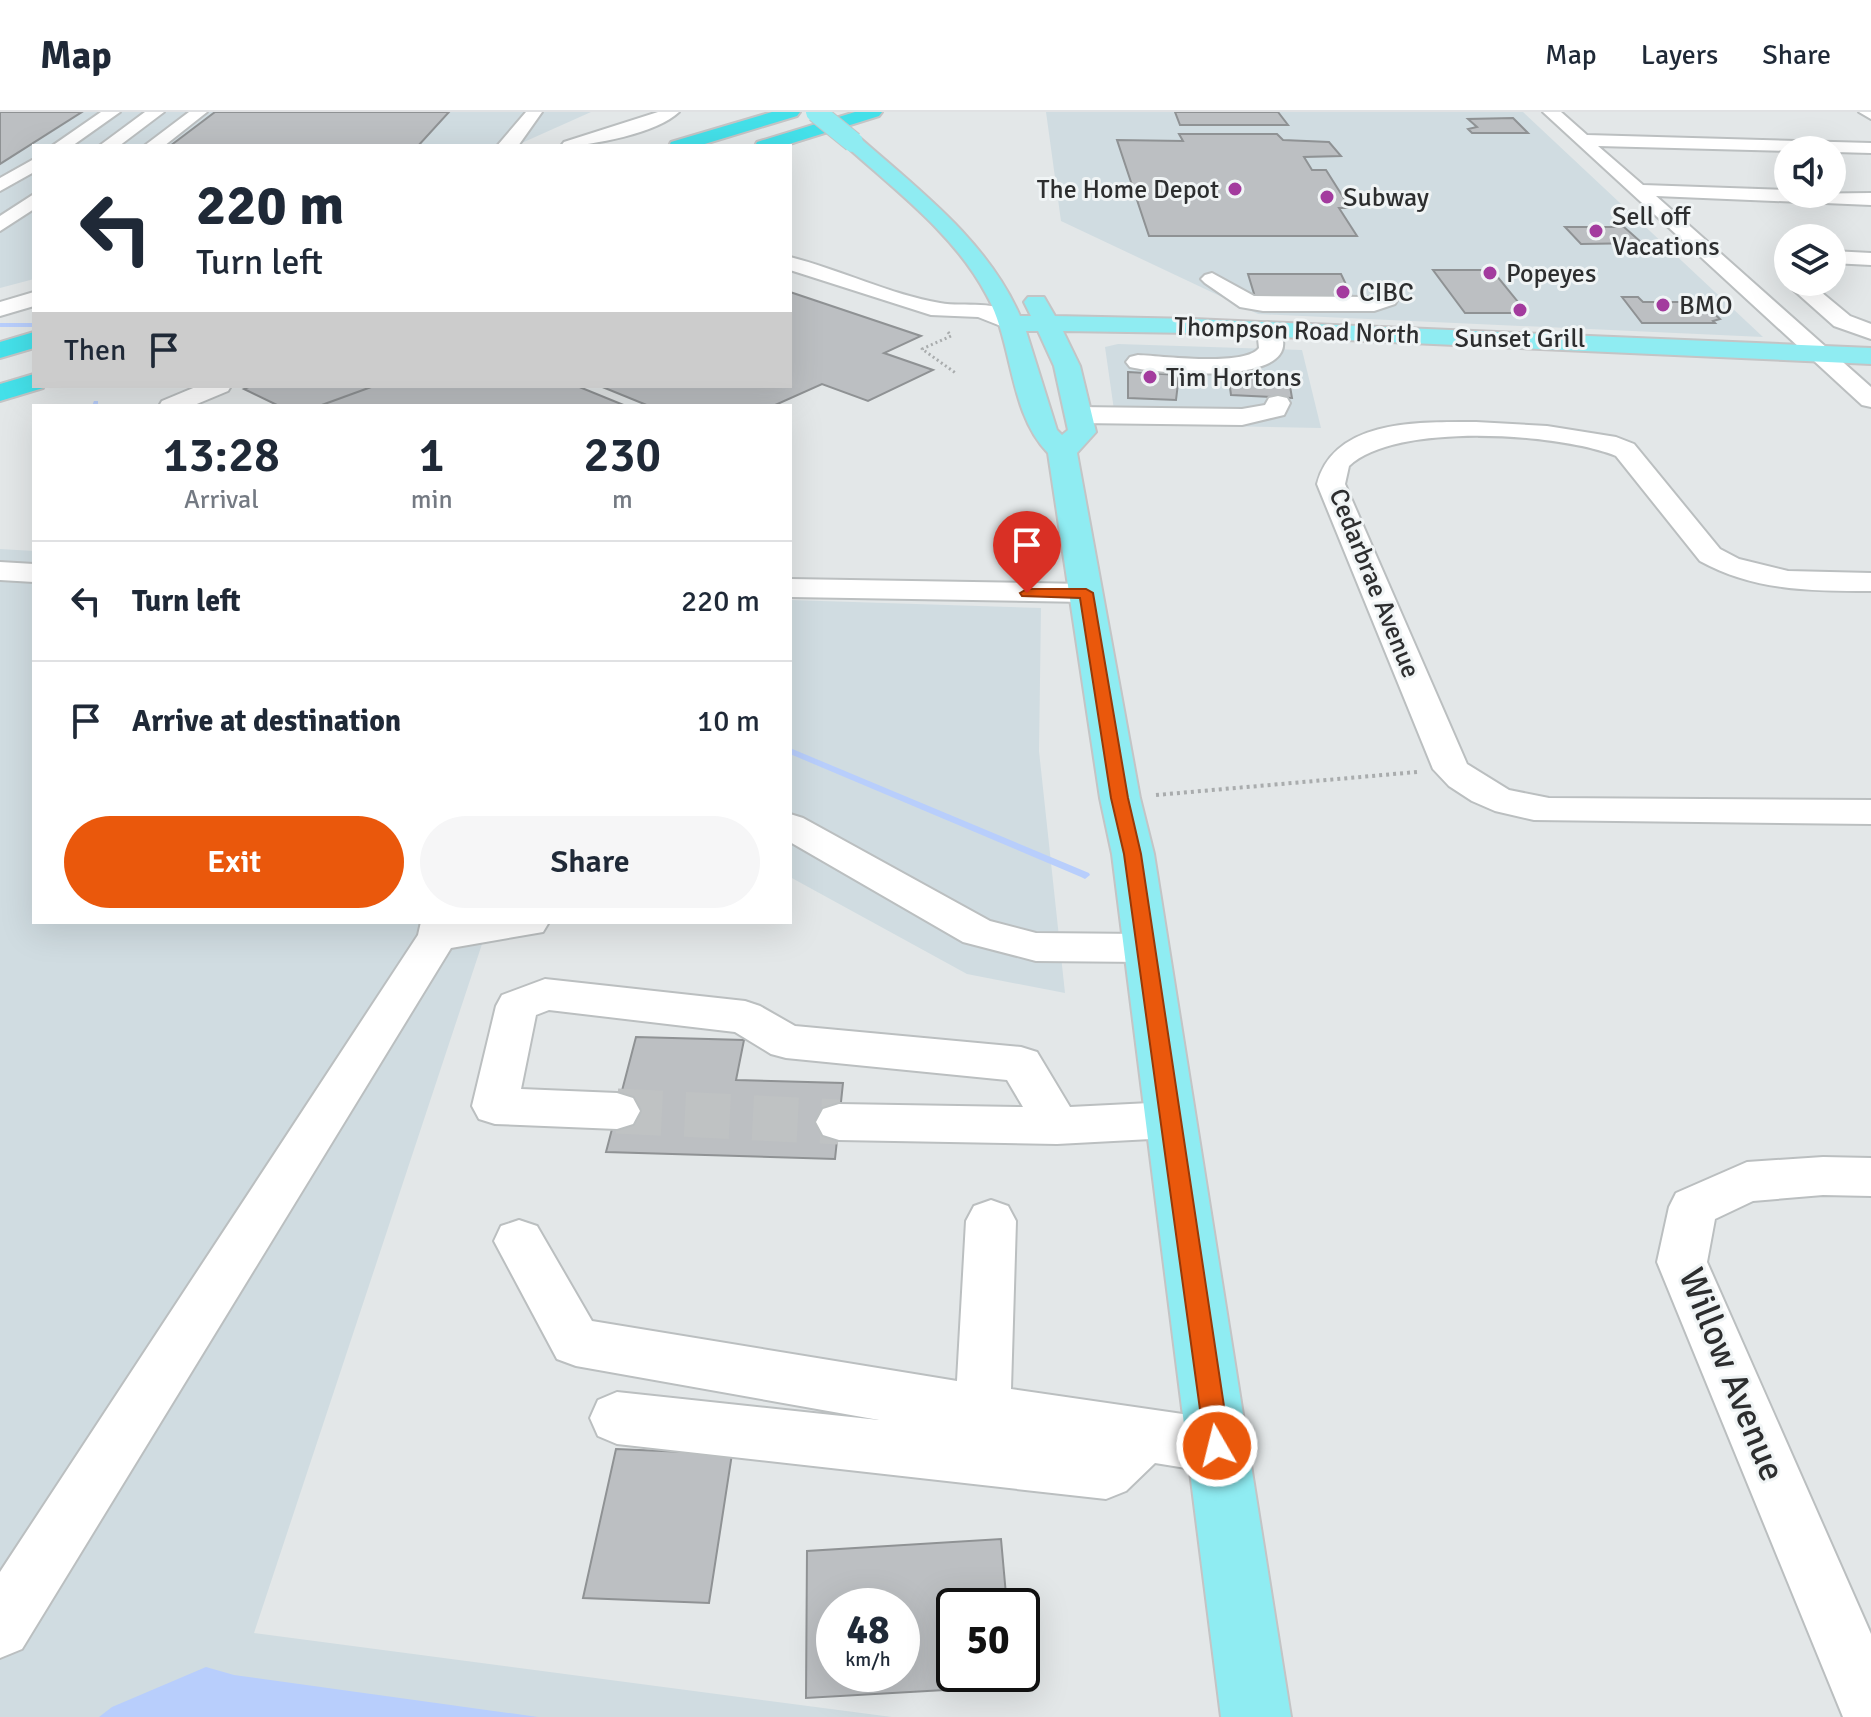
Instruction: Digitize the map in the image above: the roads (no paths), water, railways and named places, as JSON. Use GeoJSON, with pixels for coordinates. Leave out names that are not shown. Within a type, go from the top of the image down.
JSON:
{"type":"FeatureCollection","features":[{"type":"Feature","properties":{"kind":"highway"},"geometry":{"type":"LineString","coordinates":[[685,144],[791,112]]}},
{"type":"Feature","properties":{"kind":"highway"},"geometry":{"type":"LineString","coordinates":[[770,144],[873,112]]}},
{"type":"Feature","properties":{"kind":"highway"},"geometry":{"type":"LineString","coordinates":[[0,350],[32,341]]}},
{"type":"Feature","properties":{"kind":"highway"},"geometry":{"type":"LineString","coordinates":[[0,393],[32,383]]}},
{"type":"Feature","properties":{"kind":"main road"},"geometry":{"type":"LineString","coordinates":[[816,112],[944,196]]}},
{"type":"Feature","properties":{"kind":"main road"},"geometry":{"type":"LineString","coordinates":[[838,112],[972,254],[999,295],[1011,323],[1044,433],[1070,433]]}},
{"type":"Feature","properties":{"kind":"main road"},"geometry":{"type":"LineString","coordinates":[[1022,279],[1067,366],[1070,433],[1086,593],[1120,798],[1133,854],[1256,1717]]}},
{"type":"Feature","properties":{"kind":"main road","name":"Thompson Road North"},"geometry":{"type":"LineString","coordinates":[[1011,323],[1268,329],[1871,356]]}},
{"type":"Feature","properties":{"kind":"street"},"geometry":{"type":"LineString","coordinates":[[64,144],[112,112]]}},
{"type":"Feature","properties":{"kind":"street"},"geometry":{"type":"LineString","coordinates":[[111,144],[156,112]]}},
{"type":"Feature","properties":{"kind":"street"},"geometry":{"type":"LineString","coordinates":[[156,144],[199,112]]}},
{"type":"Feature","properties":{"kind":"street"},"geometry":{"type":"LineString","coordinates":[[508,144],[534,112]]}},
{"type":"Feature","properties":{"kind":"street"},"geometry":{"type":"LineString","coordinates":[[577,144],[649,122],[671,112]]}},
{"type":"Feature","properties":{"kind":"street"},"geometry":{"type":"LineString","coordinates":[[1551,112],[1871,400]]}},
{"type":"Feature","properties":{"kind":"street"},"geometry":{"type":"LineString","coordinates":[[1581,140],[1871,148]]}},
{"type":"Feature","properties":{"kind":"street"},"geometry":{"type":"LineString","coordinates":[[0,186],[32,165]]}},
{"type":"Feature","properties":{"kind":"street"},"geometry":{"type":"LineString","coordinates":[[1637,190],[1871,199]]}},
{"type":"Feature","properties":{"kind":"street"},"geometry":{"type":"LineString","coordinates":[[3,223],[32,201]]}},
{"type":"Feature","properties":{"kind":"street"},"geometry":{"type":"LineString","coordinates":[[3,223],[32,221]]}},
{"type":"Feature","properties":{"kind":"street"},"geometry":{"type":"LineString","coordinates":[[1846,258],[1871,259]]}},
{"type":"Feature","properties":{"kind":"street"},"geometry":{"type":"LineString","coordinates":[[792,264],[939,310],[982,310],[1011,323]]}},
{"type":"Feature","properties":{"kind":"street"},"geometry":{"type":"LineString","coordinates":[[1212,279],[1248,302],[1263,304],[1374,304],[1387,299]]}},
{"type":"Feature","properties":{"kind":"street"},"geometry":{"type":"LineString","coordinates":[[1813,296],[1842,321],[1871,332]]}},
{"type":"Feature","properties":{"kind":"street"},"geometry":{"type":"LineString","coordinates":[[0,309],[32,300]]}},
{"type":"Feature","properties":{"kind":"street"},"geometry":{"type":"LineString","coordinates":[[1138,362],[1246,364],[1264,359],[1272,342],[1268,329]]}},
{"type":"Feature","properties":{"kind":"street"},"geometry":{"type":"LineString","coordinates":[[1208,364],[1216,416]]}},
{"type":"Feature","properties":{"kind":"street"},"geometry":{"type":"LineString","coordinates":[[176,404],[214,388]]}},
{"type":"Feature","properties":{"kind":"street"},"geometry":{"type":"LineString","coordinates":[[1070,433],[1216,416],[1261,415],[1275,410],[1278,403]]}},
{"type":"Feature","properties":{"kind":"street","name":"Cedarbrae Avenue"},"geometry":{"type":"LineString","coordinates":[[1871,582],[1759,578],[1722,563],[1710,555],[1631,456],[1617,445],[1578,436],[1442,430],[1395,434],[1360,446],[1337,462],[1331,484],[1451,769],[1472,788],[1496,801],[1520,808],[1871,812]]}},
{"type":"Feature","properties":{"kind":"street"},"geometry":{"type":"LineString","coordinates":[[792,588],[1086,593]]}},
{"type":"Feature","properties":{"kind":"street"},"geometry":{"type":"LineString","coordinates":[[792,827],[977,932],[1036,947],[1144,948]]}},
{"type":"Feature","properties":{"kind":"street"},"geometry":{"type":"LineString","coordinates":[[0,1627],[439,929],[503,924]]}},
{"type":"Feature","properties":{"kind":"street"},"geometry":{"type":"LineString","coordinates":[[617,1111],[495,1106],[517,1006],[545,994],[730,1015],[745,1017],[786,1042],[1021,1064],[1057,1126]]}},
{"type":"Feature","properties":{"kind":"street"},"geometry":{"type":"LineString","coordinates":[[839,1122],[1057,1126],[1170,1120]]}},
{"type":"Feature","properties":{"kind":"street","name":"Willow Avenue"},"geometry":{"type":"LineString","coordinates":[[1871,1177],[1823,1176],[1747,1182],[1693,1207],[1682,1262],[1871,1708]]}},
{"type":"Feature","properties":{"kind":"street"},"geometry":{"type":"LineString","coordinates":[[983,1411],[991,1221]]}},
{"type":"Feature","properties":{"kind":"street"},"geometry":{"type":"LineString","coordinates":[[519,1241],[576,1342],[871,1394],[1217,1446]]}},
{"type":"Feature","properties":{"kind":"street"},"geometry":{"type":"LineString","coordinates":[[617,1418],[1106,1472],[1145,1435]]}},
{"type":"Feature","properties":{"kind":"water"},"geometry":{"type":"Polygon","coordinates":[[[206,1667],[234,1675],[538,1717],[99,1717],[112,1707],[206,1667]]]}},
{"type":"Feature","properties":{"kind":"waterway"},"geometry":{"type":"LineString","coordinates":[[0,325],[32,325]]}},
{"type":"Feature","properties":{"kind":"waterway"},"geometry":{"type":"LineString","coordinates":[[792,752],[1085,875]]}},
{"type":"Feature","properties":{"kind":"tunnel"},"geometry":{"type":"LineString","coordinates":[[617,1111],[839,1122]]}},
{"type":"Feature","properties":{"kind":"place","name":"The Home Depot"},"geometry":{"type":"Point","coordinates":[1235,189]}},
{"type":"Feature","properties":{"kind":"place","name":"Subway"},"geometry":{"type":"Point","coordinates":[1327,197]}},
{"type":"Feature","properties":{"kind":"place","name":"Sell off Vacations"},"geometry":{"type":"Point","coordinates":[1596,231]}},
{"type":"Feature","properties":{"kind":"place","name":"Popeyes"},"geometry":{"type":"Point","coordinates":[1490,273]}},
{"type":"Feature","properties":{"kind":"place","name":"CIBC"},"geometry":{"type":"Point","coordinates":[1343,292]}},
{"type":"Feature","properties":{"kind":"place","name":"BMO"},"geometry":{"type":"Point","coordinates":[1663,305]}},
{"type":"Feature","properties":{"kind":"place","name":"Sunset Grill"},"geometry":{"type":"Point","coordinates":[1520,310]}},
{"type":"Feature","properties":{"kind":"place","name":"Tim Hortons"},"geometry":{"type":"Point","coordinates":[1150,377]}}]}
